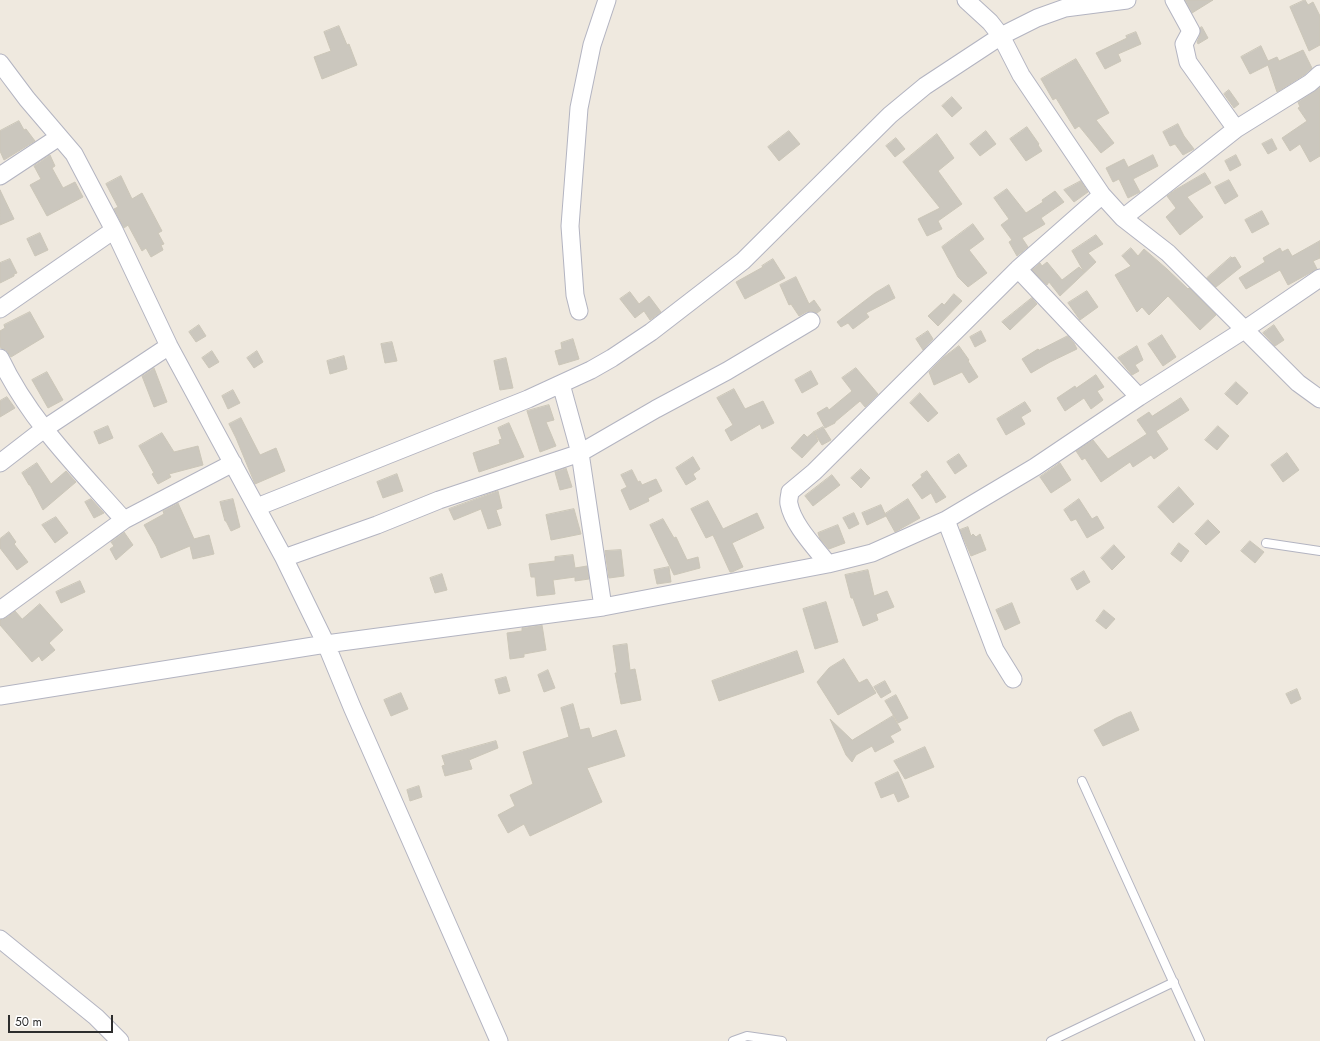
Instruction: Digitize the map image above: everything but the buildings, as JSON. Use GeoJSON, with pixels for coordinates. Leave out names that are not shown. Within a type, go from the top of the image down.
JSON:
{"type":"FeatureCollection","features":[{"type":"Feature","properties":{"kind":"street"},"geometry":{"type":"LineString","coordinates":[[579,311],[575,295],[570,226],[579,108],[592,45],[607,0]]}},
{"type":"Feature","properties":{"kind":"street"},"geometry":{"type":"LineString","coordinates":[[966,0],[990,22],[1001,36],[1021,75],[1102,195],[1123,218],[1168,253],[1298,383],[1320,399]]}},
{"type":"Feature","properties":{"kind":"street"},"geometry":{"type":"LineString","coordinates":[[257,507],[427,440],[591,370],[630,347],[743,261],[890,115],[925,86],[1001,36],[1037,18],[1065,8],[1127,0]]}},
{"type":"Feature","properties":{"kind":"street"},"geometry":{"type":"LineString","coordinates":[[1174,0],[1191,31],[1184,44],[1188,62],[1236,129]]}},
{"type":"Feature","properties":{"kind":"street"},"geometry":{"type":"LineString","coordinates":[[0,63],[74,154],[114,230],[169,346],[284,558],[326,644],[352,707],[499,1041]]}},
{"type":"Feature","properties":{"kind":"street"},"geometry":{"type":"LineString","coordinates":[[1123,218],[1236,129],[1310,83],[1320,74]]}},
{"type":"Feature","properties":{"kind":"street"},"geometry":{"type":"LineString","coordinates":[[0,176],[59,136]]}},
{"type":"Feature","properties":{"kind":"street"},"geometry":{"type":"LineString","coordinates":[[828,564],[803,532],[793,516],[788,503],[790,492],[814,472],[1018,269],[1102,195]]}},
{"type":"Feature","properties":{"kind":"street"},"geometry":{"type":"LineString","coordinates":[[0,309],[114,230]]}},
{"type":"Feature","properties":{"kind":"street"},"geometry":{"type":"LineString","coordinates":[[1018,269],[1139,397]]}},
{"type":"Feature","properties":{"kind":"street"},"geometry":{"type":"LineString","coordinates":[[0,696],[326,644],[603,606],[828,564],[872,553],[946,520],[1035,466],[1244,330],[1320,278]]}},
{"type":"Feature","properties":{"kind":"street"},"geometry":{"type":"LineString","coordinates":[[284,558],[377,525],[439,500],[580,453],[727,371],[811,321]]}},
{"type":"Feature","properties":{"kind":"street"},"geometry":{"type":"LineString","coordinates":[[0,463],[44,429],[169,346]]}},
{"type":"Feature","properties":{"kind":"street"},"geometry":{"type":"LineString","coordinates":[[0,358],[9,378],[44,429],[124,520]]}},
{"type":"Feature","properties":{"kind":"street"},"geometry":{"type":"LineString","coordinates":[[561,384],[580,453],[603,606]]}},
{"type":"Feature","properties":{"kind":"street"},"geometry":{"type":"LineString","coordinates":[[0,610],[124,520],[232,463]]}},
{"type":"Feature","properties":{"kind":"street"},"geometry":{"type":"LineString","coordinates":[[946,520],[995,650],[1012,679]]}},
{"type":"Feature","properties":{"kind":"street"},"geometry":{"type":"LineString","coordinates":[[0,939],[96,1017],[120,1041]]}},
{"type":"Feature","properties":{"kind":"lane"},"geometry":{"type":"LineString","coordinates":[[1266,543],[1320,551]]}},
{"type":"Feature","properties":{"kind":"lane"},"geometry":{"type":"LineString","coordinates":[[1082,781],[1200,1041]]}},
{"type":"Feature","properties":{"kind":"lane"},"geometry":{"type":"LineString","coordinates":[[1051,1041],[1174,982]]}},
{"type":"Feature","properties":{"kind":"lane"},"geometry":{"type":"LineString","coordinates":[[733,1041],[747,1036],[782,1041]]}}]}
